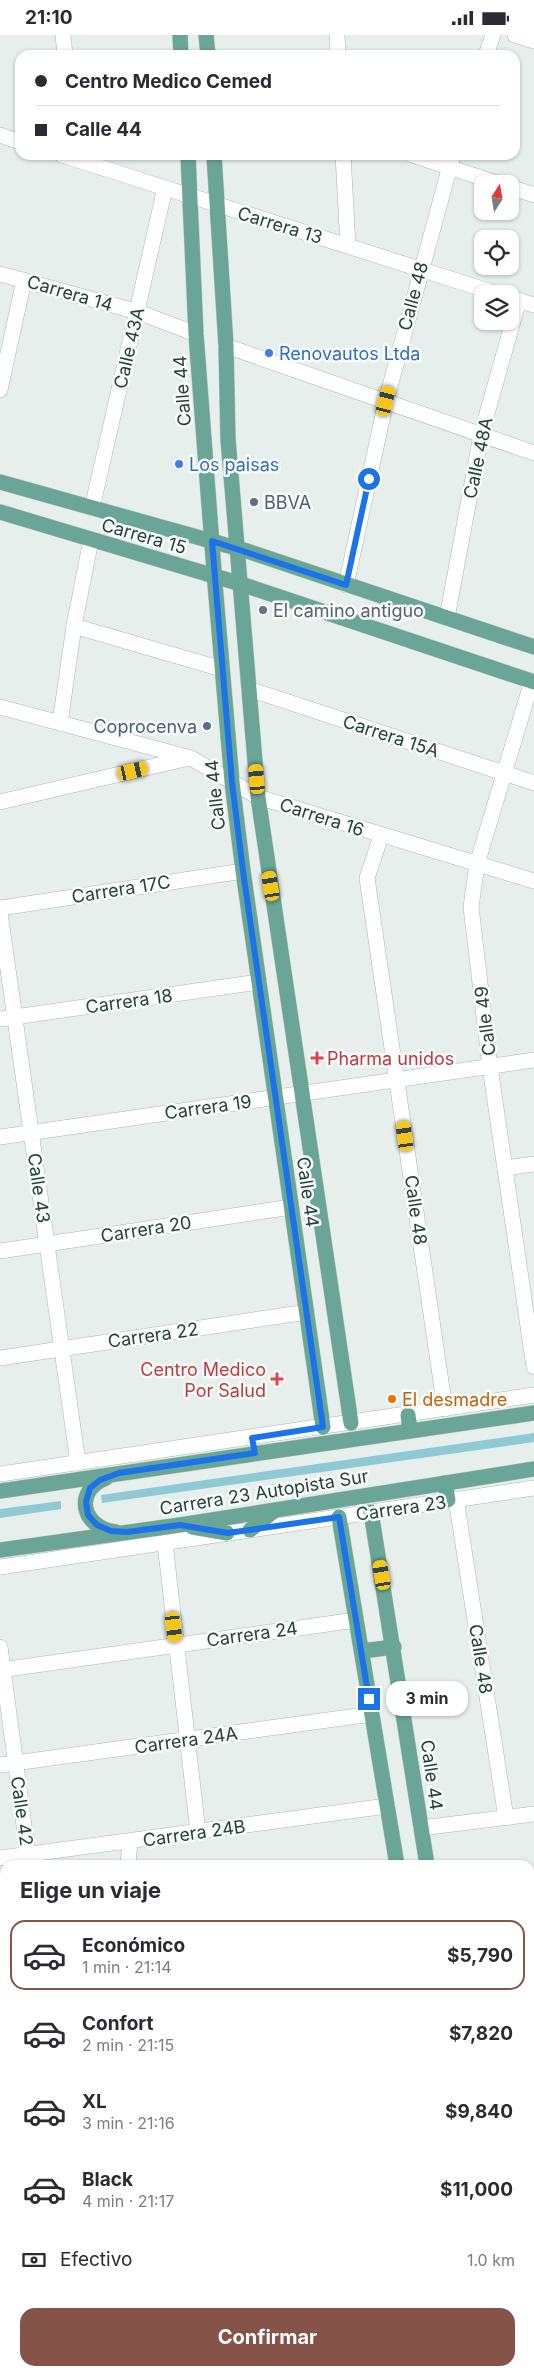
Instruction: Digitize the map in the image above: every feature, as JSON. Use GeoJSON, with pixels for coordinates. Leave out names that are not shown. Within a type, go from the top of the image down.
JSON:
{"type":"FeatureCollection","features":[{"type":"Feature","properties":{"kind":"main road"},"geometry":{"type":"LineString","coordinates":[[180,35],[181,50]]}},
{"type":"Feature","properties":{"kind":"main road"},"geometry":{"type":"LineString","coordinates":[[206,35],[208,50]]}},
{"type":"Feature","properties":{"kind":"main road","name":"Calle 44"},"geometry":{"type":"LineString","coordinates":[[188,160],[196,334],[232,782],[243,871],[323,1427]]}},
{"type":"Feature","properties":{"kind":"main road","name":"Calle 44"},"geometry":{"type":"LineString","coordinates":[[214,160],[226,346],[228,439],[258,797],[351,1423]]}},
{"type":"Feature","properties":{"kind":"main road","name":"Carrera 15"},"geometry":{"type":"LineString","coordinates":[[0,482],[238,548],[447,618],[533,643]]}},
{"type":"Feature","properties":{"kind":"main road","name":"Carrera 15"},"geometry":{"type":"LineString","coordinates":[[0,512],[241,584],[533,682]]}},
{"type":"Feature","properties":{"kind":"main road"},"geometry":{"type":"LineString","coordinates":[[0,1491],[119,1473],[254,1445],[410,1430],[534,1413]]}},
{"type":"Feature","properties":{"kind":"main road"},"geometry":{"type":"LineString","coordinates":[[408,1415],[410,1430]]}},
{"type":"Feature","properties":{"kind":"main road","name":"Carrera 23 Autopista Sur"},"geometry":{"type":"LineString","coordinates":[[0,1550],[180,1525],[534,1469]]}},
{"type":"Feature","properties":{"kind":"main road"},"geometry":{"type":"LineString","coordinates":[[119,1473],[100,1480],[90,1488],[86,1497],[86,1506],[90,1519],[101,1529],[127,1532]]}},
{"type":"Feature","properties":{"kind":"main road"},"geometry":{"type":"LineString","coordinates":[[445,1483],[452,1500]]}},
{"type":"Feature","properties":{"kind":"main road"},"geometry":{"type":"LineString","coordinates":[[250,1530],[276,1510]]}},
{"type":"Feature","properties":{"kind":"main road","name":"Calle 44"},"geometry":{"type":"LineString","coordinates":[[370,1512],[394,1647],[426,1860]]}},
{"type":"Feature","properties":{"kind":"main road"},"geometry":{"type":"LineString","coordinates":[[339,1517],[396,1860]]}},
{"type":"Feature","properties":{"kind":"main road"},"geometry":{"type":"LineString","coordinates":[[180,1525],[228,1533]]}},
{"type":"Feature","properties":{"kind":"main road"},"geometry":{"type":"LineString","coordinates":[[362,1651],[394,1647]]}},
{"type":"Feature","properties":{"kind":"street"},"geometry":{"type":"LineString","coordinates":[[63,35],[64,50]]}},
{"type":"Feature","properties":{"kind":"street"},"geometry":{"type":"LineString","coordinates":[[338,35],[338,50]]}},
{"type":"Feature","properties":{"kind":"street"},"geometry":{"type":"LineString","coordinates":[[488,50],[493,35]]}},
{"type":"Feature","properties":{"kind":"street"},"geometry":{"type":"LineString","coordinates":[[515,35],[534,41]]}},
{"type":"Feature","properties":{"kind":"street"},"geometry":{"type":"LineString","coordinates":[[0,135],[15,140]]}},
{"type":"Feature","properties":{"kind":"street","name":"Carrera 13"},"geometry":{"type":"LineString","coordinates":[[81,160],[474,286]]}},
{"type":"Feature","properties":{"kind":"street"},"geometry":{"type":"LineString","coordinates":[[343,160],[348,246]]}},
{"type":"Feature","properties":{"kind":"street"},"geometry":{"type":"LineString","coordinates":[[450,161],[480,175]]}},
{"type":"Feature","properties":{"kind":"street","name":"Calle 48"},"geometry":{"type":"LineString","coordinates":[[346,585],[386,401],[450,161]]}},
{"type":"Feature","properties":{"kind":"street","name":"Calle 43A"},"geometry":{"type":"LineString","coordinates":[[92,508],[165,188]]}},
{"type":"Feature","properties":{"kind":"street"},"geometry":{"type":"LineString","coordinates":[[519,190],[534,195]]}},
{"type":"Feature","properties":{"kind":"street","name":"Carrera 14"},"geometry":{"type":"LineString","coordinates":[[0,274],[138,313],[196,334]]}},
{"type":"Feature","properties":{"kind":"street"},"geometry":{"type":"LineString","coordinates":[[0,390],[24,280]]}},
{"type":"Feature","properties":{"kind":"street"},"geometry":{"type":"LineString","coordinates":[[519,300],[534,305]]}},
{"type":"Feature","properties":{"kind":"street","name":"Calle 48A"},"geometry":{"type":"LineString","coordinates":[[447,618],[481,435],[506,330]]}},
{"type":"Feature","properties":{"kind":"street"},"geometry":{"type":"LineString","coordinates":[[226,346],[534,453]]}},
{"type":"Feature","properties":{"kind":"street"},"geometry":{"type":"LineString","coordinates":[[60,723],[74,626],[91,540]]}},
{"type":"Feature","properties":{"kind":"street"},"geometry":{"type":"LineString","coordinates":[[74,626],[222,669]]}},
{"type":"Feature","properties":{"kind":"street","name":"Calle 49"},"geometry":{"type":"LineString","coordinates":[[533,682],[503,774],[477,864],[471,907],[490,1067],[505,1168],[528,1276],[534,1367]]}},
{"type":"Feature","properties":{"kind":"street","name":"Carrera 15A"},"geometry":{"type":"LineString","coordinates":[[249,689],[534,783]]}},
{"type":"Feature","properties":{"kind":"street","name":"Carrera 16"},"geometry":{"type":"LineString","coordinates":[[0,707],[190,758],[258,797],[534,881]]}},
{"type":"Feature","properties":{"kind":"street"},"geometry":{"type":"LineString","coordinates":[[0,802],[190,758]]}},
{"type":"Feature","properties":{"kind":"street","name":"Calle 48"},"geometry":{"type":"LineString","coordinates":[[382,836],[367,878],[445,1409]]}},
{"type":"Feature","properties":{"kind":"street","name":"Carrera 17C"},"geometry":{"type":"LineString","coordinates":[[0,908],[243,871]]}},
{"type":"Feature","properties":{"kind":"street","name":"Calle 43"},"geometry":{"type":"LineString","coordinates":[[0,913],[7,1018],[31,1132],[78,1463]]}},
{"type":"Feature","properties":{"kind":"street","name":"Carrera 18"},"geometry":{"type":"LineString","coordinates":[[7,1018],[259,982]]}},
{"type":"Feature","properties":{"kind":"street","name":"Carrera 19"},"geometry":{"type":"LineString","coordinates":[[0,1137],[534,1061]]}},
{"type":"Feature","properties":{"kind":"street"},"geometry":{"type":"LineString","coordinates":[[505,1168],[534,1164]]}},
{"type":"Feature","properties":{"kind":"street","name":"Carrera 20"},"geometry":{"type":"LineString","coordinates":[[0,1251],[292,1207]]}},
{"type":"Feature","properties":{"kind":"street","name":"Carrera 22"},"geometry":{"type":"LineString","coordinates":[[0,1358],[307,1312]]}},
{"type":"Feature","properties":{"kind":"street"},"geometry":{"type":"LineString","coordinates":[[0,1474],[78,1463],[254,1445],[323,1427],[534,1395]]}},
{"type":"Feature","properties":{"kind":"street","name":"Carrera 23"},"geometry":{"type":"LineString","coordinates":[[0,1567],[534,1488]]}},
{"type":"Feature","properties":{"kind":"street","name":"Calle 48"},"geometry":{"type":"LineString","coordinates":[[452,1500],[506,1818]]}},
{"type":"Feature","properties":{"kind":"street"},"geometry":{"type":"LineString","coordinates":[[164,1543],[198,1832]]}},
{"type":"Feature","properties":{"kind":"street","name":"Carrera 24"},"geometry":{"type":"LineString","coordinates":[[2,1669],[356,1620]]}},
{"type":"Feature","properties":{"kind":"street","name":"Calle 42"},"geometry":{"type":"LineString","coordinates":[[0,1647],[28,1855]]}},
{"type":"Feature","properties":{"kind":"street","name":"Carrera 24A"},"geometry":{"type":"LineString","coordinates":[[0,1765],[372,1714]]}},
{"type":"Feature","properties":{"kind":"street","name":"Carrera 24B"},"geometry":{"type":"LineString","coordinates":[[0,1859],[387,1807]]}},
{"type":"Feature","properties":{"kind":"street"},"geometry":{"type":"LineString","coordinates":[[421,1828],[534,1814]]}},
{"type":"Feature","properties":{"kind":"street"},"geometry":{"type":"LineString","coordinates":[[128,1860],[130,1841]]}},
{"type":"Feature","properties":{"kind":"water"},"geometry":{"type":"Polygon","coordinates":[[[534,1433],[534,1442],[102,1503],[101,1495],[534,1433]]]}},
{"type":"Feature","properties":{"kind":"water"},"geometry":{"type":"Polygon","coordinates":[[[61,1501],[61,1509],[0,1518],[0,1509],[61,1501]]]}},
{"type":"Feature","properties":{"kind":"place","name":"Renovautos Ltda"},"geometry":{"type":"Point","coordinates":[269,353]}},
{"type":"Feature","properties":{"kind":"place","name":"Los paisas"},"geometry":{"type":"Point","coordinates":[179,464]}},
{"type":"Feature","properties":{"kind":"place","name":"BBVA"},"geometry":{"type":"Point","coordinates":[254,502]}},
{"type":"Feature","properties":{"kind":"place","name":"El camino antiguo"},"geometry":{"type":"Point","coordinates":[263,610]}},
{"type":"Feature","properties":{"kind":"place","name":"Coprocenva"},"geometry":{"type":"Point","coordinates":[207,726]}},
{"type":"Feature","properties":{"kind":"place","name":"Pharma unidos"},"geometry":{"type":"Point","coordinates":[317,1058]}},
{"type":"Feature","properties":{"kind":"place","name":"Centro Medico Por Salud"},"geometry":{"type":"Point","coordinates":[277,1379]}},
{"type":"Feature","properties":{"kind":"place","name":"El desmadre"},"geometry":{"type":"Point","coordinates":[392,1399]}},
{"type":"Feature","properties":{"kind":"route"},"geometry":{"type":"LineString","coordinates":[[369,479],[346,585],[248,551],[212,541],[232,782],[243,871],[323,1427],[252,1438],[255,1453],[119,1473],[100,1480],[90,1488],[86,1497],[86,1506],[90,1519],[101,1529],[119,1532],[180,1525],[228,1533],[339,1517],[369,1699]]}}]}
